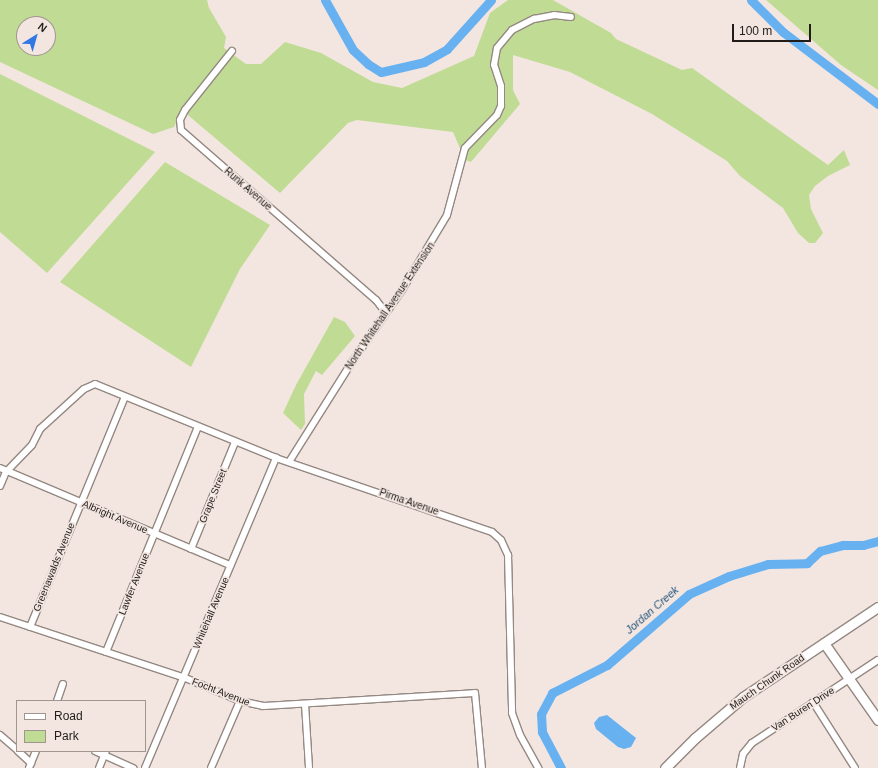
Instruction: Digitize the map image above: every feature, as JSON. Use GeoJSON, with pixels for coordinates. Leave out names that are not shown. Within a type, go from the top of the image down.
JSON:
{"type":"FeatureCollection","features":[{"type":"Feature","properties":{"kind":"main road","name":"Mauch Chunk Road"},"geometry":{"type":"LineString","coordinates":[[665,768],[731,706],[878,607]]}},
{"type":"Feature","properties":{"kind":"main road"},"geometry":{"type":"LineString","coordinates":[[824,642],[848,679],[878,720]]}},
{"type":"Feature","properties":{"kind":"street","name":"North Whitehall Avenue Extension"},"geometry":{"type":"LineString","coordinates":[[289,462],[426,253],[447,215],[465,148],[497,115],[501,106],[501,86],[494,65],[497,48],[512,30],[534,19],[554,15],[571,17]]}},
{"type":"Feature","properties":{"kind":"street","name":"Runk Avenue"},"geometry":{"type":"LineString","coordinates":[[232,51],[185,110],[180,120],[181,130],[376,300],[386,313]]}},
{"type":"Feature","properties":{"kind":"street","name":"Pirma Avenue"},"geometry":{"type":"LineString","coordinates":[[6,472],[32,444],[45,424],[60,413],[84,389],[95,384],[276,458],[484,528],[501,540],[507,551],[510,569],[510,675],[512,713],[520,735],[538,768]]}},
{"type":"Feature","properties":{"kind":"street","name":"Greenawalds Avenue"},"geometry":{"type":"LineString","coordinates":[[30,627],[126,396]]}},
{"type":"Feature","properties":{"kind":"street","name":"Lawfer Avenue"},"geometry":{"type":"LineString","coordinates":[[106,652],[198,427]]}},
{"type":"Feature","properties":{"kind":"street","name":"Grape Street"},"geometry":{"type":"LineString","coordinates":[[191,549],[235,442]]}},
{"type":"Feature","properties":{"kind":"street","name":"Whitehall Avenue"},"geometry":{"type":"LineString","coordinates":[[145,768],[276,458]]}},
{"type":"Feature","properties":{"kind":"street","name":"Albright Avenue"},"geometry":{"type":"LineString","coordinates":[[0,468],[6,472],[230,566]]}},
{"type":"Feature","properties":{"kind":"street"},"geometry":{"type":"LineString","coordinates":[[0,486],[6,472]]}},
{"type":"Feature","properties":{"kind":"street","name":"Focht Avenue"},"geometry":{"type":"LineString","coordinates":[[0,617],[183,677],[240,701],[263,706],[475,693],[482,768]]}},
{"type":"Feature","properties":{"kind":"street","name":"Van Buren Drive"},"geometry":{"type":"LineString","coordinates":[[740,768],[743,754],[752,743],[878,660]]}},
{"type":"Feature","properties":{"kind":"street"},"geometry":{"type":"LineString","coordinates":[[56,700],[63,684]]}},
{"type":"Feature","properties":{"kind":"street"},"geometry":{"type":"LineString","coordinates":[[211,768],[240,701]]}},
{"type":"Feature","properties":{"kind":"street"},"geometry":{"type":"LineString","coordinates":[[813,702],[855,768]]}},
{"type":"Feature","properties":{"kind":"street"},"geometry":{"type":"LineString","coordinates":[[305,704],[309,768]]}},
{"type":"Feature","properties":{"kind":"street"},"geometry":{"type":"LineString","coordinates":[[0,735],[16,750]]}},
{"type":"Feature","properties":{"kind":"street"},"geometry":{"type":"LineString","coordinates":[[18,752],[30,766],[36,752]]}},
{"type":"Feature","properties":{"kind":"street"},"geometry":{"type":"LineString","coordinates":[[99,768],[105,753],[133,768]]}},
{"type":"Feature","properties":{"kind":"green space"},"geometry":{"type":"Polygon","coordinates":[[[0,0],[207,0],[209,8],[226,37],[224,48],[246,64],[261,64],[285,42],[321,53],[373,82],[402,88],[474,56],[490,13],[508,0],[553,0],[611,33],[616,39],[682,70],[692,68],[828,165],[844,150],[850,165],[828,176],[815,186],[809,195],[811,209],[823,233],[815,243],[809,243],[798,233],[783,208],[740,176],[727,161],[652,114],[570,72],[513,55],[513,90],[520,104],[471,162],[465,160],[453,132],[357,120],[348,123],[280,193],[182,110],[174,127],[153,134],[0,62],[0,0]]]}},
{"type":"Feature","properties":{"kind":"green space"},"geometry":{"type":"Polygon","coordinates":[[[766,0],[878,0],[878,90],[841,65],[766,0]]]}},
{"type":"Feature","properties":{"kind":"green space"},"geometry":{"type":"Polygon","coordinates":[[[0,74],[155,152],[47,273],[0,232],[0,74]]]}},
{"type":"Feature","properties":{"kind":"green space"},"geometry":{"type":"Polygon","coordinates":[[[165,162],[270,225],[240,269],[191,367],[60,282],[165,162]]]}},
{"type":"Feature","properties":{"kind":"green space"},"geometry":{"type":"Polygon","coordinates":[[[334,317],[345,322],[355,336],[322,375],[316,371],[304,394],[305,424],[301,430],[283,413],[296,385],[334,317]]]}},
{"type":"Feature","properties":{"kind":"water"},"geometry":{"type":"Polygon","coordinates":[[[607,715],[636,738],[631,747],[624,749],[618,747],[596,729],[594,723],[599,717],[607,715]]]}},
{"type":"Feature","properties":{"kind":"waterway","name":"Jordan Creek"},"geometry":{"type":"LineString","coordinates":[[325,0],[353,50],[368,64],[381,72],[424,62],[447,49],[491,0]]}},
{"type":"Feature","properties":{"kind":"waterway","name":"Jordan Creek"},"geometry":{"type":"LineString","coordinates":[[751,0],[783,32],[878,104]]}},
{"type":"Feature","properties":{"kind":"waterway","name":"Jordan Creek"},"geometry":{"type":"LineString","coordinates":[[561,768],[542,732],[541,714],[552,693],[607,665],[689,594],[729,576],[768,564],[807,563],[820,551],[843,545],[863,545],[878,541]]}}]}
